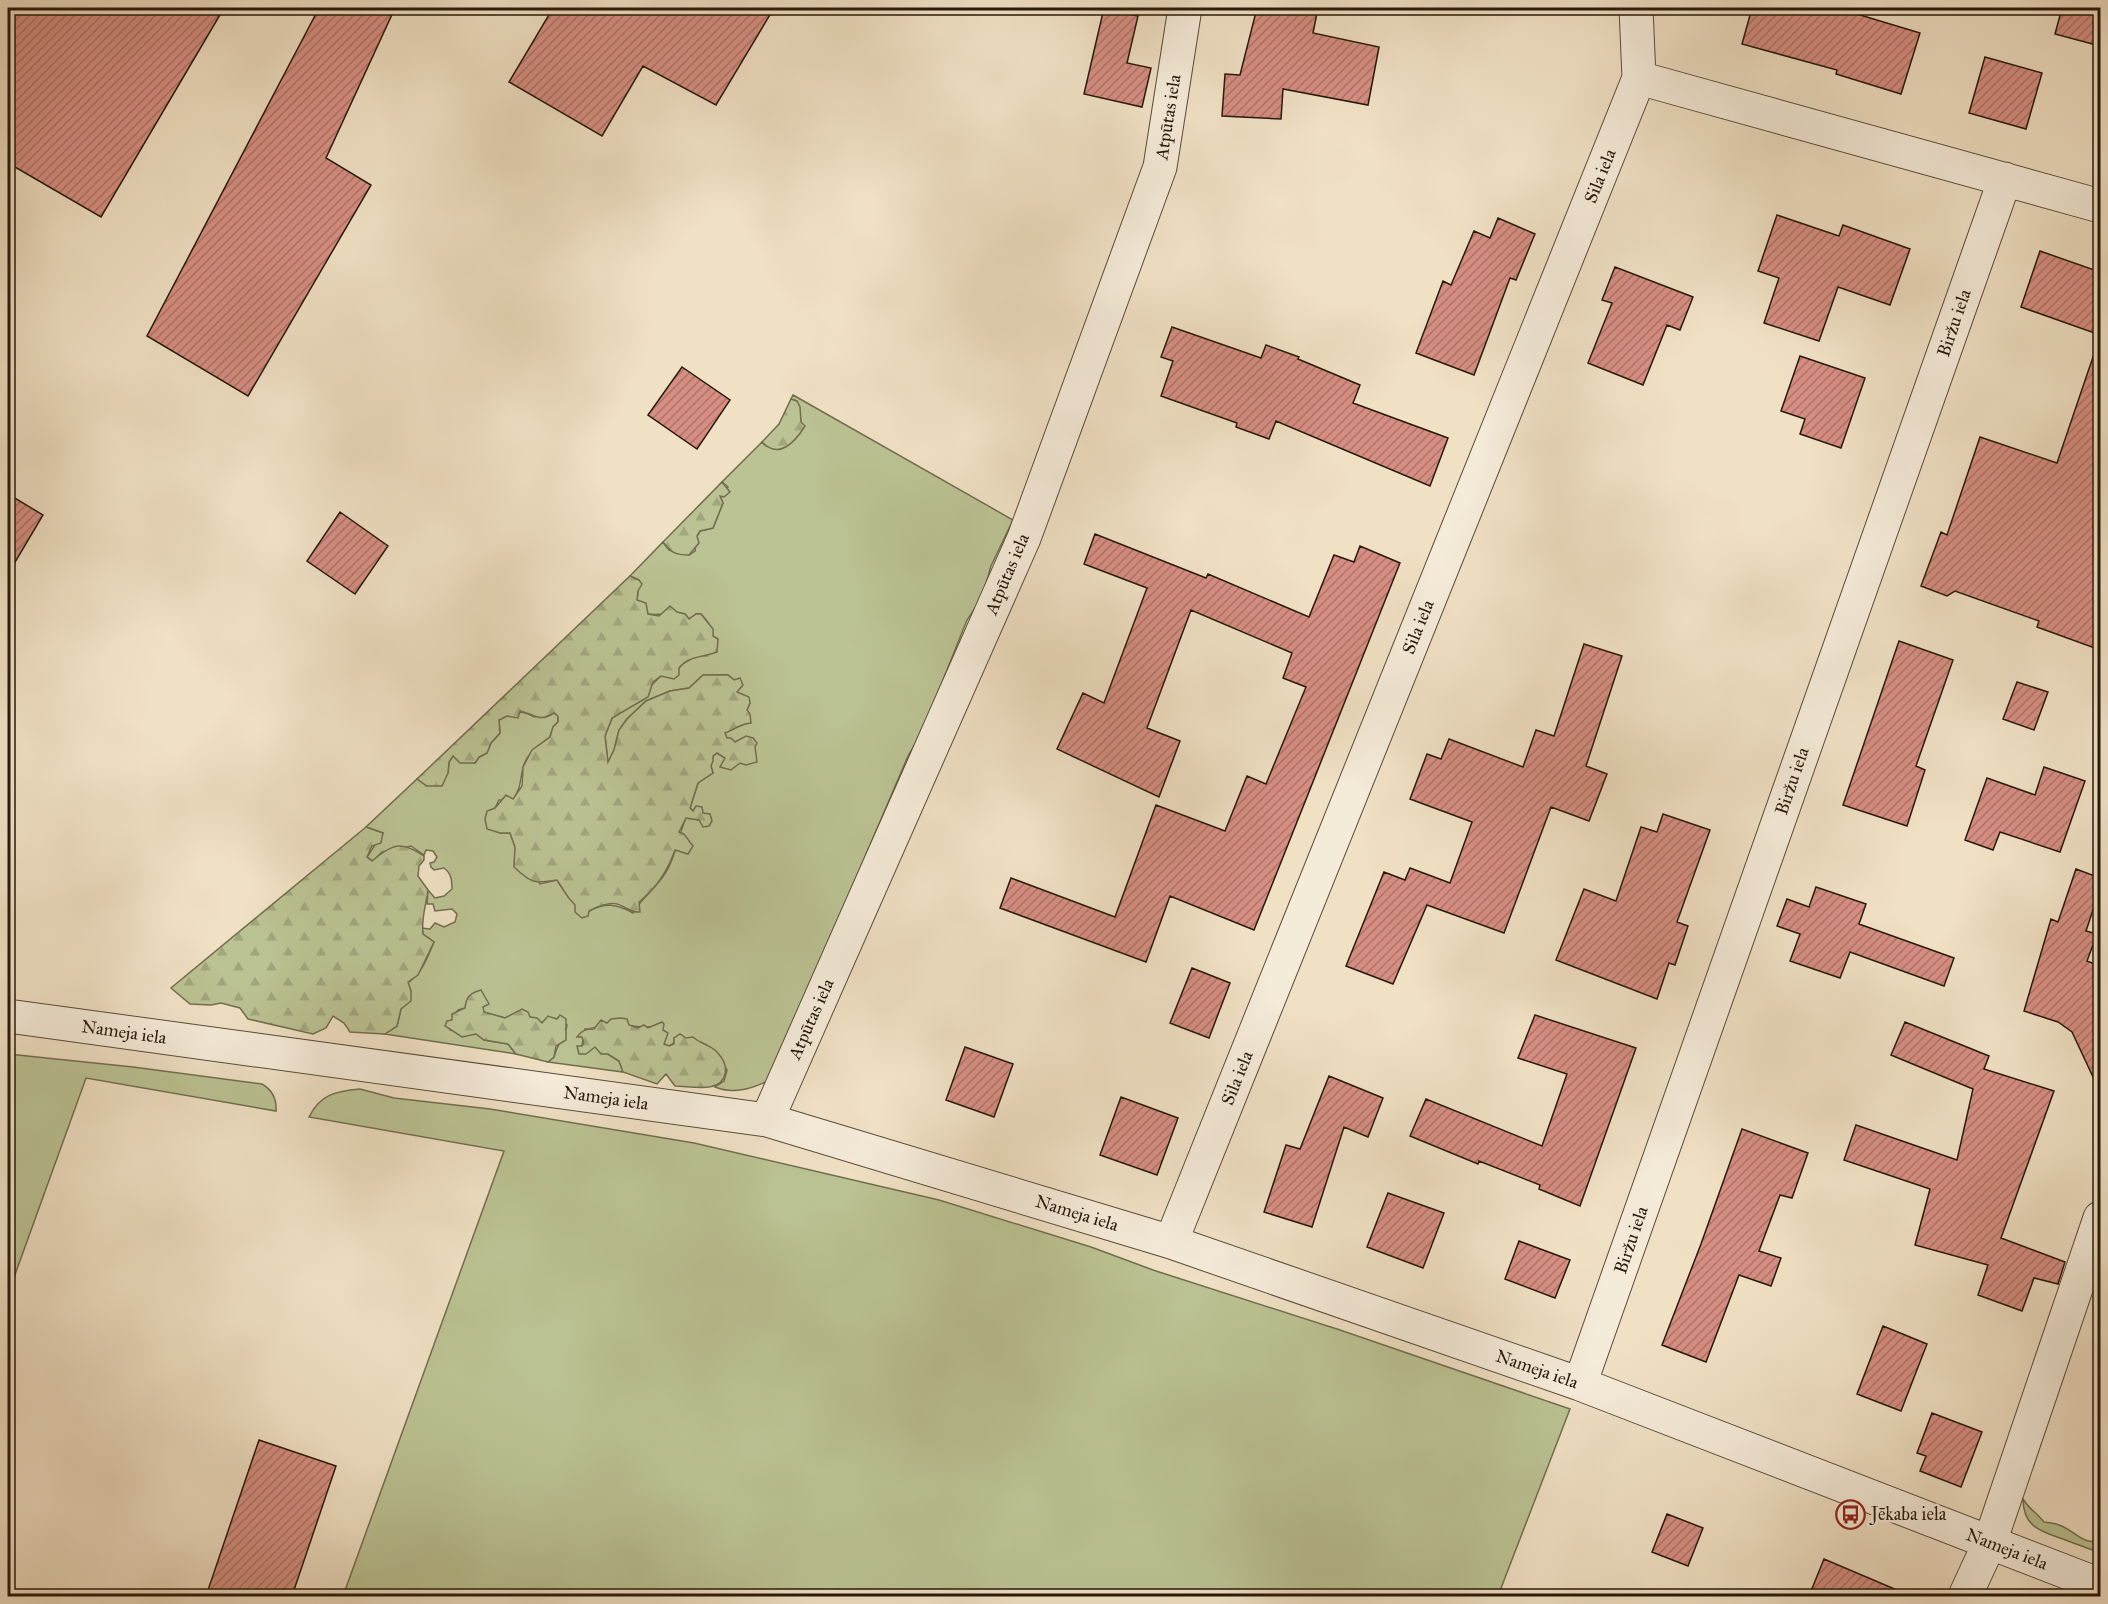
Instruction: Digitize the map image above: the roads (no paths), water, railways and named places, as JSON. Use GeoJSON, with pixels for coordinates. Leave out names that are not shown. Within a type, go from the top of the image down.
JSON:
{"type":"FeatureCollection","features":[{"type":"Feature","properties":{"kind":"street","name":"Atpūtas iela"},"geometry":{"type":"LineString","coordinates":[[767,1120],[1024,538],[1160,167],[1185,8]]}},
{"type":"Feature","properties":{"kind":"street","name":"Sila iela"},"geometry":{"type":"LineString","coordinates":[[1171,1242],[1639,78],[1636,8]]}},
{"type":"Feature","properties":{"kind":"street"},"geometry":{"type":"LineString","coordinates":[[1639,78],[2100,206]]}},
{"type":"Feature","properties":{"kind":"street","name":"Biržu iela"},"geometry":{"type":"LineString","coordinates":[[1580,1384],[2006,179]]}},
{"type":"Feature","properties":{"kind":"street","name":"Nameja iela"},"geometry":{"type":"LineString","coordinates":[[8,1016],[767,1120],[1171,1242],[1580,1384],[2100,1585]]}},
{"type":"Feature","properties":{"kind":"street"},"geometry":{"type":"LineString","coordinates":[[1965,1596],[1990,1542],[2100,1218]]}},
{"type":"Feature","properties":{"kind":"place","name":"Jēkaba iela"},"geometry":{"type":"Point","coordinates":[1850,1514]}}]}
